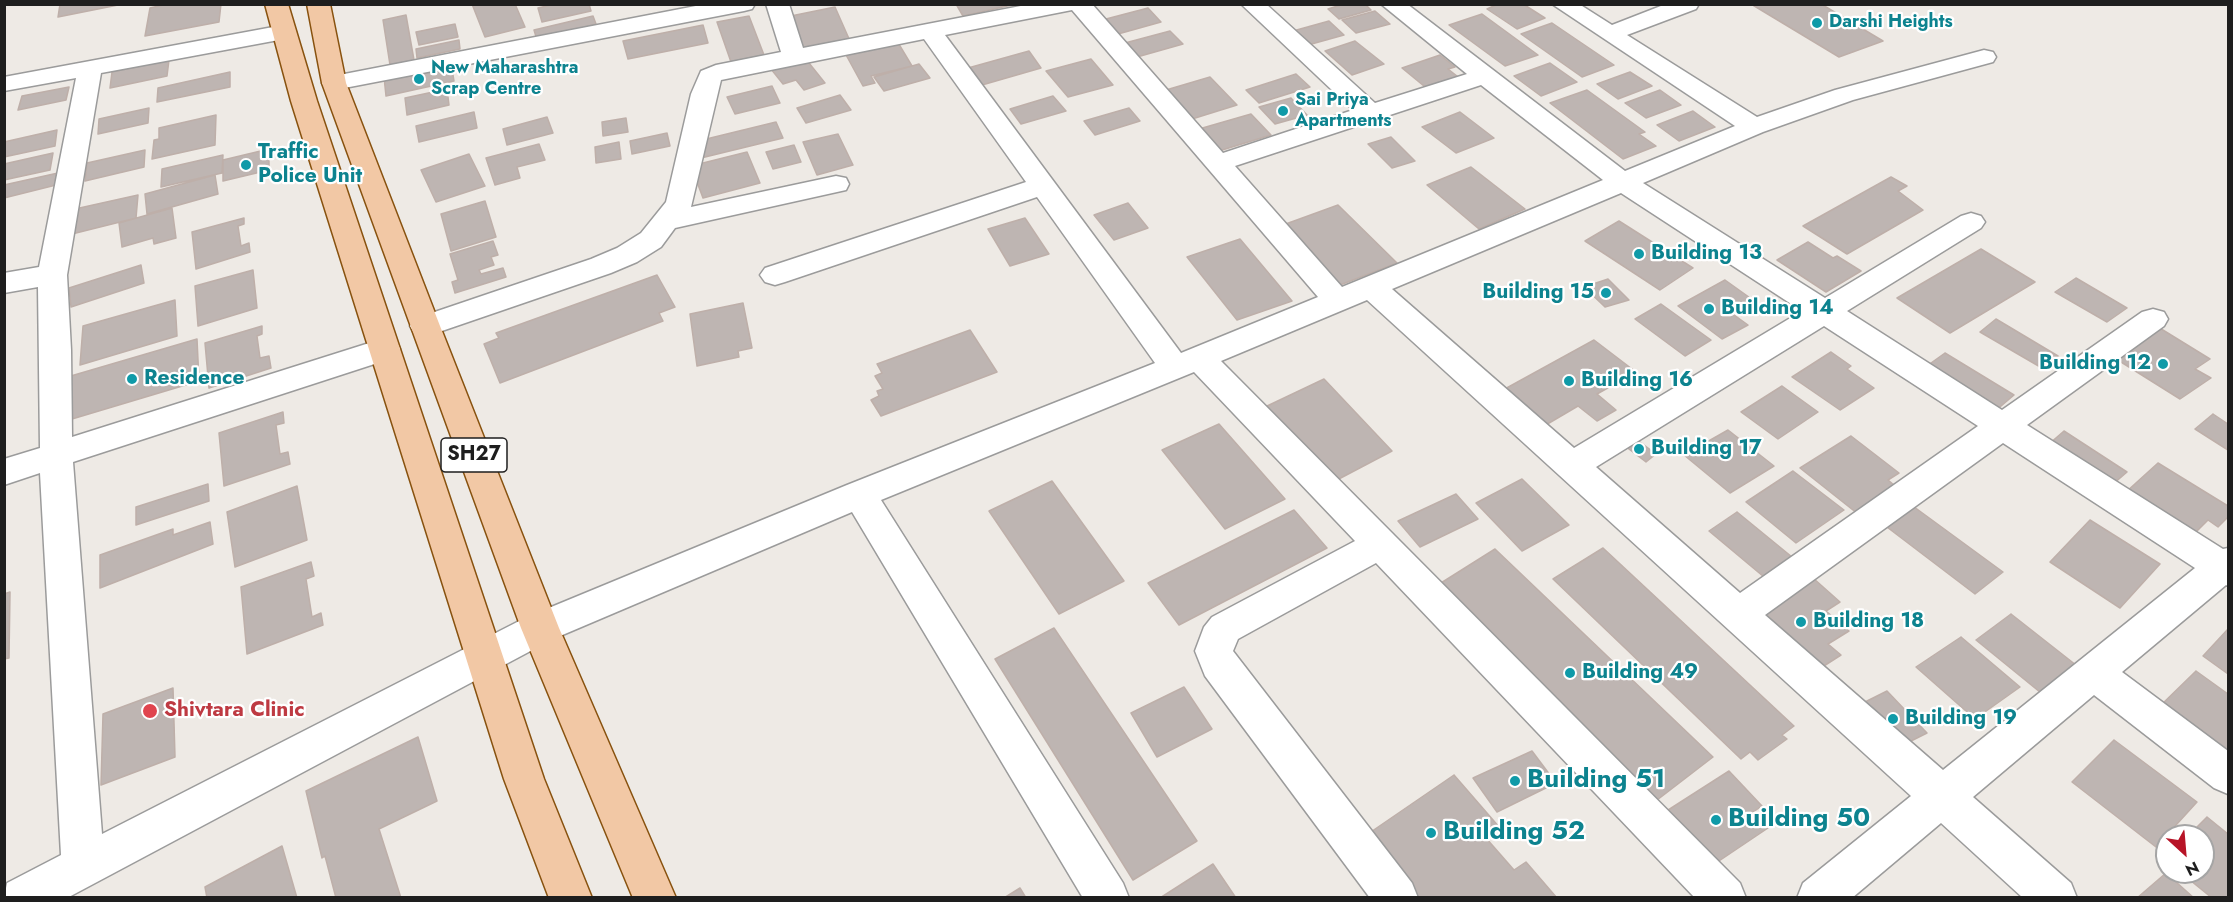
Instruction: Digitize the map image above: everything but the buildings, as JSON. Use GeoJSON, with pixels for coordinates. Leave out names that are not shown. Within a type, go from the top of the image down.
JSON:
{"type":"FeatureCollection","features":[{"type":"Feature","properties":{"kind":"main road","name":"SH27"},"geometry":{"type":"LineString","coordinates":[[318,4],[334,83],[424,326],[540,628],[655,897]]}},
{"type":"Feature","properties":{"kind":"main road","name":"SH27"},"geometry":{"type":"LineString","coordinates":[[280,18],[524,779],[571,897]]}},
{"type":"Feature","properties":{"kind":"street"},"geometry":{"type":"LineString","coordinates":[[334,83],[744,4]]}},
{"type":"Feature","properties":{"kind":"street"},"geometry":{"type":"LineString","coordinates":[[777,4],[794,57]]}},
{"type":"Feature","properties":{"kind":"street"},"geometry":{"type":"LineString","coordinates":[[424,326],[627,255],[651,240],[679,204],[703,94],[710,76],[724,69],[931,32],[1070,4]]}},
{"type":"Feature","properties":{"kind":"street"},"geometry":{"type":"LineString","coordinates":[[1079,4],[1337,300]]}},
{"type":"Feature","properties":{"kind":"street"},"geometry":{"type":"LineString","coordinates":[[1252,4],[1371,113]]}},
{"type":"Feature","properties":{"kind":"street"},"geometry":{"type":"LineString","coordinates":[[1392,4],[1623,183],[2002,426],[2226,566],[2092,672],[1818,897]]}},
{"type":"Feature","properties":{"kind":"street"},"geometry":{"type":"LineString","coordinates":[[1563,4],[1754,127]]}},
{"type":"Feature","properties":{"kind":"street"},"geometry":{"type":"LineString","coordinates":[[1609,34],[1688,4]]}},
{"type":"Feature","properties":{"kind":"street"},"geometry":{"type":"LineString","coordinates":[[4,84],[90,68],[280,18]]}},
{"type":"Feature","properties":{"kind":"street"},"geometry":{"type":"LineString","coordinates":[[931,32],[1043,186],[1187,363],[1380,544],[1725,897]]}},
{"type":"Feature","properties":{"kind":"street"},"geometry":{"type":"LineString","coordinates":[[22,897],[540,628],[859,494],[1187,363],[1754,127],[1844,95],[1984,57]]}},
{"type":"Feature","properties":{"kind":"street"},"geometry":{"type":"LineString","coordinates":[[83,865],[56,456],[56,351],[52,275],[90,68]]}},
{"type":"Feature","properties":{"kind":"street"},"geometry":{"type":"LineString","coordinates":[[1218,163],[1484,75]]}},
{"type":"Feature","properties":{"kind":"street"},"geometry":{"type":"LineString","coordinates":[[668,221],[836,184]]}},
{"type":"Feature","properties":{"kind":"street"},"geometry":{"type":"LineString","coordinates":[[775,275],[1043,186]]}},
{"type":"Feature","properties":{"kind":"street"},"geometry":{"type":"LineString","coordinates":[[1571,466],[1971,222]]}},
{"type":"Feature","properties":{"kind":"street"},"geometry":{"type":"LineString","coordinates":[[4,283],[52,275]]}},
{"type":"Feature","properties":{"kind":"street"},"geometry":{"type":"LineString","coordinates":[[1371,287],[2056,897]]}},
{"type":"Feature","properties":{"kind":"street"},"geometry":{"type":"LineString","coordinates":[[1737,615],[2153,319]]}},
{"type":"Feature","properties":{"kind":"street"},"geometry":{"type":"LineString","coordinates":[[4,472],[385,349]]}},
{"type":"Feature","properties":{"kind":"street"},"geometry":{"type":"LineString","coordinates":[[859,494],[1108,897]]}},
{"type":"Feature","properties":{"kind":"street"},"geometry":{"type":"LineString","coordinates":[[1380,544],[1225,628],[1217,638],[1214,651],[1218,664],[1397,897]]}},
{"type":"Feature","properties":{"kind":"street"},"geometry":{"type":"LineString","coordinates":[[2092,672],[2229,775]]}},
{"type":"Feature","properties":{"kind":"place","name":"Darshi Heights"},"geometry":{"type":"Point","coordinates":[1817,23]}},
{"type":"Feature","properties":{"kind":"place","name":"New Maharashtra Scrap Centre"},"geometry":{"type":"Point","coordinates":[419,79]}},
{"type":"Feature","properties":{"kind":"place","name":"Sai Priya Apartments"},"geometry":{"type":"Point","coordinates":[1283,111]}},
{"type":"Feature","properties":{"kind":"place","name":"Traffic Police Unit"},"geometry":{"type":"Point","coordinates":[246,165]}},
{"type":"Feature","properties":{"kind":"place","name":"Building 13"},"geometry":{"type":"Point","coordinates":[1639,254]}},
{"type":"Feature","properties":{"kind":"place","name":"Building 15"},"geometry":{"type":"Point","coordinates":[1606,293]}},
{"type":"Feature","properties":{"kind":"place","name":"Building 14"},"geometry":{"type":"Point","coordinates":[1709,309]}},
{"type":"Feature","properties":{"kind":"place","name":"Building 12"},"geometry":{"type":"Point","coordinates":[2163,364]}},
{"type":"Feature","properties":{"kind":"place","name":"Residence"},"geometry":{"type":"Point","coordinates":[132,379]}},
{"type":"Feature","properties":{"kind":"place","name":"Building 16"},"geometry":{"type":"Point","coordinates":[1569,381]}},
{"type":"Feature","properties":{"kind":"place","name":"Building 17"},"geometry":{"type":"Point","coordinates":[1639,449]}},
{"type":"Feature","properties":{"kind":"place","name":"Building 18"},"geometry":{"type":"Point","coordinates":[1801,622]}},
{"type":"Feature","properties":{"kind":"place","name":"Building 49"},"geometry":{"type":"Point","coordinates":[1570,673]}},
{"type":"Feature","properties":{"kind":"place","name":"Shivtara Clinic"},"geometry":{"type":"Point","coordinates":[150,711]}},
{"type":"Feature","properties":{"kind":"place","name":"Building 19"},"geometry":{"type":"Point","coordinates":[1893,719]}},
{"type":"Feature","properties":{"kind":"place","name":"Building 51"},"geometry":{"type":"Point","coordinates":[1515,781]}},
{"type":"Feature","properties":{"kind":"place","name":"Building 50"},"geometry":{"type":"Point","coordinates":[1716,820]}},
{"type":"Feature","properties":{"kind":"place","name":"Building 52"},"geometry":{"type":"Point","coordinates":[1431,833]}}]}
